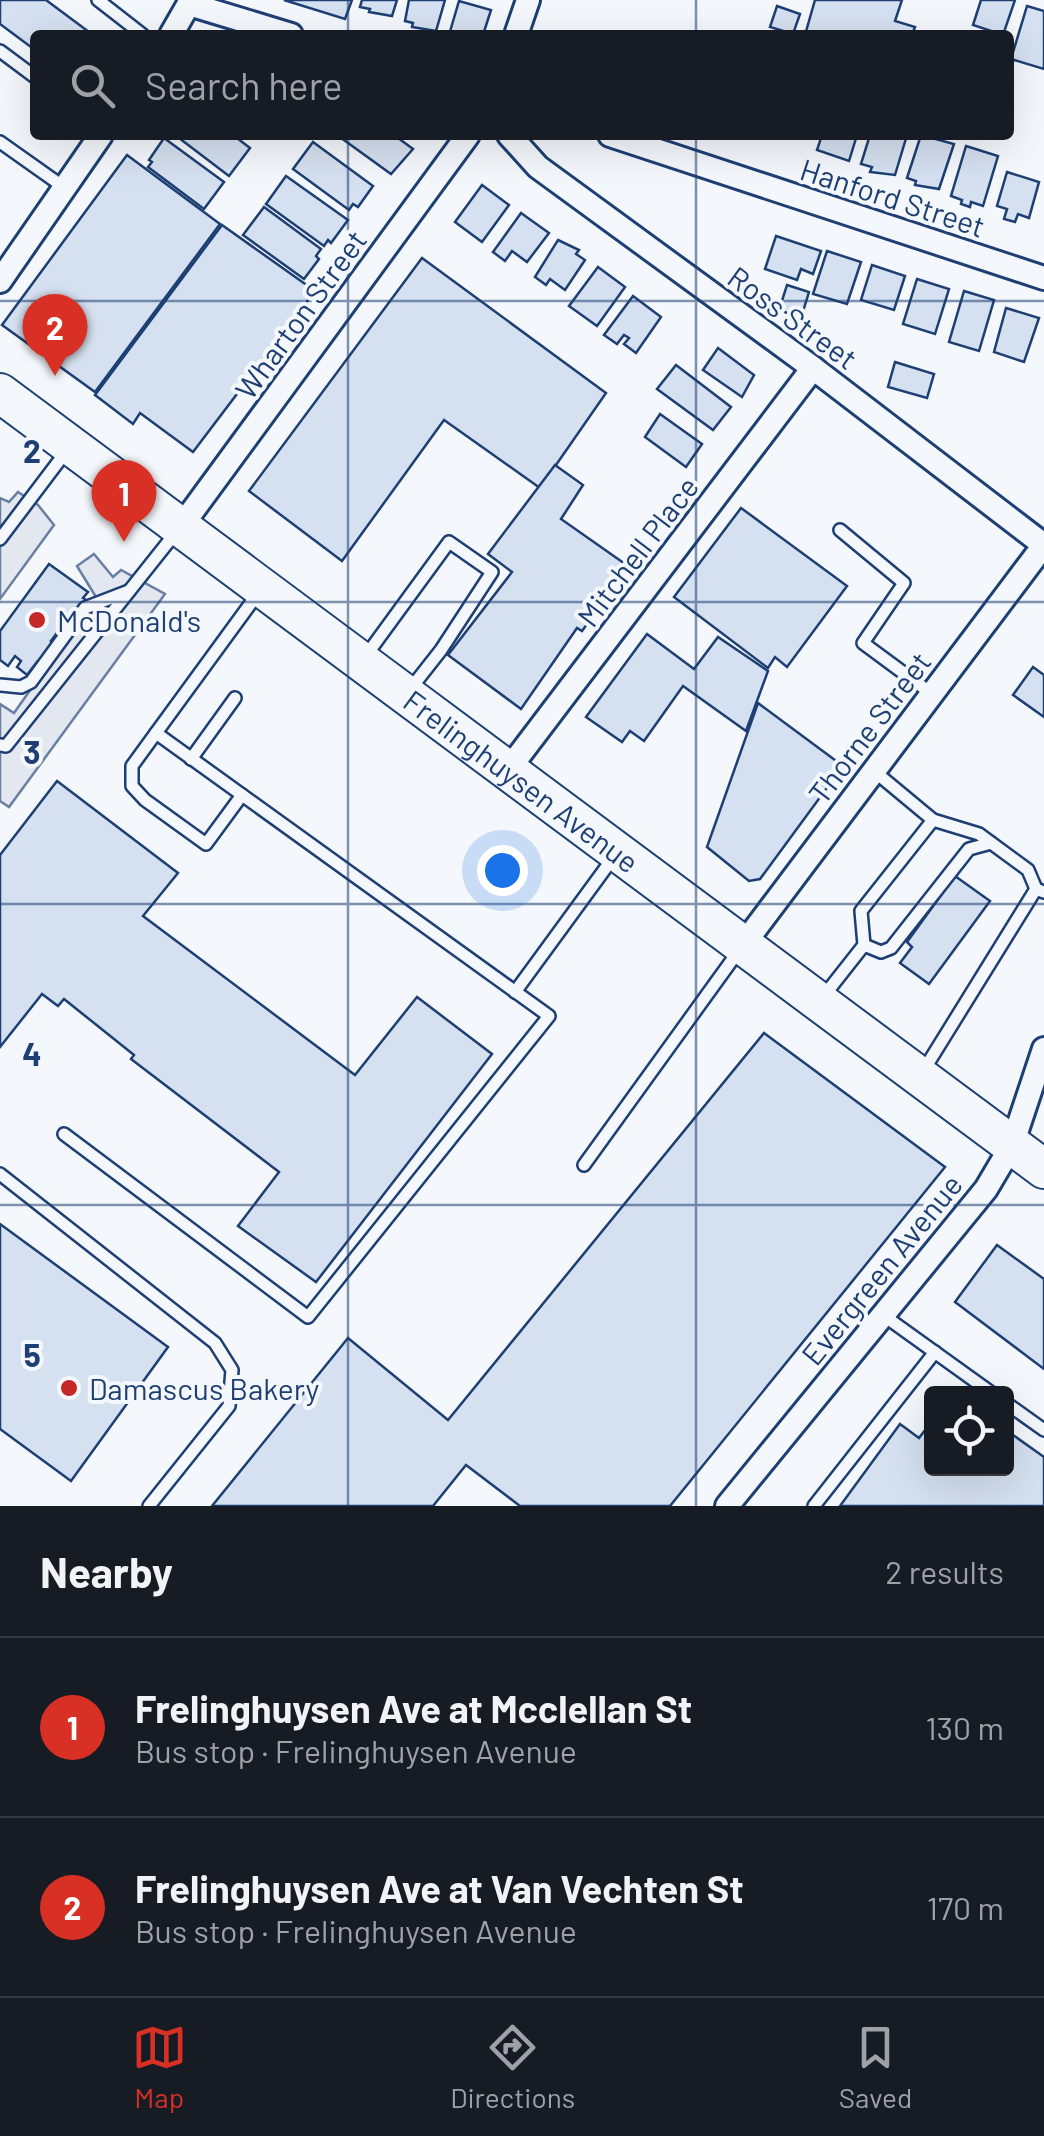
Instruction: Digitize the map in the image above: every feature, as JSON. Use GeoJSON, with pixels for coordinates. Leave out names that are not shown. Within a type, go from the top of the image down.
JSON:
{"type":"FeatureCollection","features":[{"type":"Feature","properties":{"kind":"main road","name":"Frelinghuysen Avenue"},"geometry":{"type":"LineString","coordinates":[[0,393],[1044,1170]]}},
{"type":"Feature","properties":{"kind":"street"},"geometry":{"type":"LineString","coordinates":[[518,30],[528,0]]}},
{"type":"Feature","properties":{"kind":"street"},"geometry":{"type":"LineString","coordinates":[[174,30],[190,2],[276,30]]}},
{"type":"Feature","properties":{"kind":"street"},"geometry":{"type":"LineString","coordinates":[[0,281],[99,140]]}},
{"type":"Feature","properties":{"kind":"street","name":"Wharton Street"},"geometry":{"type":"LineString","coordinates":[[180,528],[464,140]]}},
{"type":"Feature","properties":{"kind":"street","name":"Ross Street"},"geometry":{"type":"LineString","coordinates":[[514,140],[538,166],[814,368],[1044,545]]}},
{"type":"Feature","properties":{"kind":"street","name":"Hanford Street"},"geometry":{"type":"LineString","coordinates":[[625,140],[1044,278]]}},
{"type":"Feature","properties":{"kind":"street","name":"Mitchell Place"},"geometry":{"type":"LineString","coordinates":[[508,770],[814,368]]}},
{"type":"Feature","properties":{"kind":"street","name":"Thorne Street"},"geometry":{"type":"LineString","coordinates":[[743,945],[1044,545]]}},
{"type":"Feature","properties":{"kind":"street","name":"Evergreen Avenue"},"geometry":{"type":"LineString","coordinates":[[727,1506],[986,1190],[1012,1146],[1044,1048]]}},
{"type":"Feature","properties":{"kind":"lane"},"geometry":{"type":"LineString","coordinates":[[98,0],[137,30]]}},
{"type":"Feature","properties":{"kind":"lane"},"geometry":{"type":"LineString","coordinates":[[0,51],[30,73]]}},
{"type":"Feature","properties":{"kind":"lane"},"geometry":{"type":"LineString","coordinates":[[0,142],[65,188]]}},
{"type":"Feature","properties":{"kind":"lane"},"geometry":{"type":"LineString","coordinates":[[0,539],[70,446]]}},
{"type":"Feature","properties":{"kind":"lane"},"geometry":{"type":"LineString","coordinates":[[0,745],[6,746],[180,528]]}},
{"type":"Feature","properties":{"kind":"lane"},"geometry":{"type":"LineString","coordinates":[[840,530],[904,583],[863,643],[932,694]]}},
{"type":"Feature","properties":{"kind":"lane"},"geometry":{"type":"LineString","coordinates":[[361,662],[449,542],[492,572],[406,696]]}},
{"type":"Feature","properties":{"kind":"lane"},"geometry":{"type":"LineString","coordinates":[[242,795],[206,844],[145,800],[132,786],[132,766],[262,589]]}},
{"type":"Feature","properties":{"kind":"lane"},"geometry":{"type":"LineString","coordinates":[[0,686],[31,682],[86,608],[130,591]]}},
{"type":"Feature","properties":{"kind":"lane"},"geometry":{"type":"LineString","coordinates":[[191,759],[235,698]]}},
{"type":"Feature","properties":{"kind":"lane"},"geometry":{"type":"LineString","coordinates":[[64,1134],[308,1317],[549,1016],[156,733]]}},
{"type":"Feature","properties":{"kind":"lane"},"geometry":{"type":"LineString","coordinates":[[874,771],[933,820],[980,834],[1028,870],[1040,890],[920,1076]]}},
{"type":"Feature","properties":{"kind":"lane"},"geometry":{"type":"LineString","coordinates":[[819,1002],[864,944],[861,911],[933,820]]}},
{"type":"Feature","properties":{"kind":"lane"},"geometry":{"type":"LineString","coordinates":[[864,944],[882,952],[892,948],[969,849],[991,844]]}},
{"type":"Feature","properties":{"kind":"lane"},"geometry":{"type":"LineString","coordinates":[[515,992],[618,851]]}},
{"type":"Feature","properties":{"kind":"lane"},"geometry":{"type":"LineString","coordinates":[[584,1165],[743,945]]}},
{"type":"Feature","properties":{"kind":"lane"},"geometry":{"type":"LineString","coordinates":[[0,1174],[215,1343],[232,1370],[229,1406],[149,1506]]}},
{"type":"Feature","properties":{"kind":"lane"},"geometry":{"type":"LineString","coordinates":[[883,1315],[983,1386]]}},
{"type":"Feature","properties":{"kind":"lane"},"geometry":{"type":"LineString","coordinates":[[814,1506],[935,1352]]}},
{"type":"Feature","properties":{"kind":"lane"},"geometry":{"type":"LineString","coordinates":[[1014,1409],[1044,1430]]}},
{"type":"Feature","properties":{"kind":"shaded area"},"geometry":{"type":"Polygon","coordinates":[[[18,492],[38,505],[54,525],[0,599],[0,498],[9,502],[18,492]]]}},
{"type":"Feature","properties":{"kind":"shaded area"},"geometry":{"type":"Polygon","coordinates":[[[94,554],[113,577],[121,570],[165,594],[9,807],[0,801],[0,704],[14,713],[96,597],[77,566],[94,554]]]}},
{"type":"Feature","properties":{"kind":"building"},"geometry":{"type":"Polygon","coordinates":[[[0,0],[46,0],[86,30],[30,30],[30,46],[0,24],[0,0]]]}},
{"type":"Feature","properties":{"kind":"building"},"geometry":{"type":"Polygon","coordinates":[[[284,0],[352,0],[345,19],[284,0]]]}},
{"type":"Feature","properties":{"kind":"building"},"geometry":{"type":"Polygon","coordinates":[[[362,0],[397,0],[392,16],[369,12],[370,9],[360,7],[362,0]]]}},
{"type":"Feature","properties":{"kind":"building"},"geometry":{"type":"Polygon","coordinates":[[[409,0],[445,0],[436,30],[412,27],[413,23],[405,21],[409,0]]]}},
{"type":"Feature","properties":{"kind":"building"},"geometry":{"type":"Polygon","coordinates":[[[815,0],[902,0],[895,21],[915,27],[914,30],[806,30],[815,0]]]}},
{"type":"Feature","properties":{"kind":"building"},"geometry":{"type":"Polygon","coordinates":[[[981,0],[1015,0],[1005,30],[973,25],[981,0]]]}},
{"type":"Feature","properties":{"kind":"building"},"geometry":{"type":"Polygon","coordinates":[[[459,1],[491,10],[485,30],[450,30],[459,1]]]}},
{"type":"Feature","properties":{"kind":"building"},"geometry":{"type":"Polygon","coordinates":[[[777,6],[800,14],[794,30],[770,27],[777,6]]]}},
{"type":"Feature","properties":{"kind":"building"},"geometry":{"type":"Polygon","coordinates":[[[1027,6],[1044,11],[1044,69],[1014,60],[1027,6]]]}},
{"type":"Feature","properties":{"kind":"building"},"geometry":{"type":"Polygon","coordinates":[[[163,140],[167,140],[224,182],[204,209],[148,167],[152,162],[149,160],[163,140]]]}},
{"type":"Feature","properties":{"kind":"building"},"geometry":{"type":"Polygon","coordinates":[[[182,140],[240,140],[250,148],[229,176],[182,140]]]}},
{"type":"Feature","properties":{"kind":"building"},"geometry":{"type":"Polygon","coordinates":[[[344,140],[401,140],[413,149],[391,174],[344,140]]]}},
{"type":"Feature","properties":{"kind":"building"},"geometry":{"type":"Polygon","coordinates":[[[820,140],[855,140],[849,161],[817,150],[820,140]]]}},
{"type":"Feature","properties":{"kind":"building"},"geometry":{"type":"Polygon","coordinates":[[[868,140],[906,140],[895,175],[870,172],[872,167],[861,164],[868,140]]]}},
{"type":"Feature","properties":{"kind":"building"},"geometry":{"type":"Polygon","coordinates":[[[919,140],[954,144],[939,189],[915,185],[916,181],[907,178],[919,140]]]}},
{"type":"Feature","properties":{"kind":"building"},"geometry":{"type":"Polygon","coordinates":[[[313,142],[373,186],[358,207],[353,204],[349,210],[293,169],[313,142]]]}},
{"type":"Feature","properties":{"kind":"building"},"geometry":{"type":"Polygon","coordinates":[[[966,146],[998,156],[983,206],[971,202],[970,207],[951,196],[966,146]]]}},
{"type":"Feature","properties":{"kind":"building"},"geometry":{"type":"Polygon","coordinates":[[[127,155],[220,224],[95,392],[2,325],[127,155]]]}},
{"type":"Feature","properties":{"kind":"building"},"geometry":{"type":"Polygon","coordinates":[[[1007,172],[1039,182],[1029,218],[1018,214],[1015,222],[1004,219],[1007,209],[997,206],[1007,172]]]}},
{"type":"Feature","properties":{"kind":"building"},"geometry":{"type":"Polygon","coordinates":[[[286,176],[348,220],[331,243],[328,240],[324,246],[266,204],[286,176]]]}},
{"type":"Feature","properties":{"kind":"building"},"geometry":{"type":"Polygon","coordinates":[[[482,185],[509,205],[482,242],[455,222],[482,185]]]}},
{"type":"Feature","properties":{"kind":"building"},"geometry":{"type":"Polygon","coordinates":[[[264,207],[321,249],[316,256],[319,259],[304,279],[243,235],[264,207]]]}},
{"type":"Feature","properties":{"kind":"building"},"geometry":{"type":"Polygon","coordinates":[[[521,213],[549,233],[527,262],[512,251],[505,261],[493,252],[521,213]]]}},
{"type":"Feature","properties":{"kind":"building"},"geometry":{"type":"Polygon","coordinates":[[[222,225],[315,291],[193,452],[140,413],[133,424],[95,395],[222,225]]]}},
{"type":"Feature","properties":{"kind":"building"},"geometry":{"type":"Polygon","coordinates":[[[776,236],[821,251],[813,274],[801,269],[797,280],[765,269],[776,236]]]}},
{"type":"Feature","properties":{"kind":"building"},"geometry":{"type":"Polygon","coordinates":[[[558,240],[579,250],[576,254],[585,260],[565,290],[550,279],[546,285],[535,277],[558,240]]]}},
{"type":"Feature","properties":{"kind":"building"},"geometry":{"type":"Polygon","coordinates":[[[827,251],[861,262],[847,304],[813,294],[827,251]]]}},
{"type":"Feature","properties":{"kind":"building"},"geometry":{"type":"Polygon","coordinates":[[[422,258],[606,393],[540,488],[444,420],[342,561],[249,491],[422,258]]]}},
{"type":"Feature","properties":{"kind":"building"},"geometry":{"type":"Polygon","coordinates":[[[872,265],[905,276],[894,310],[861,300],[872,265]]]}},
{"type":"Feature","properties":{"kind":"building"},"geometry":{"type":"Polygon","coordinates":[[[598,267],[625,287],[597,326],[569,306],[598,267]]]}},
{"type":"Feature","properties":{"kind":"building"},"geometry":{"type":"Polygon","coordinates":[[[917,279],[949,289],[935,334],[903,324],[917,279]]]}},
{"type":"Feature","properties":{"kind":"building"},"geometry":{"type":"Polygon","coordinates":[[[787,285],[809,292],[801,318],[779,310],[787,285]]]}},
{"type":"Feature","properties":{"kind":"building"},"geometry":{"type":"Polygon","coordinates":[[[964,291],[994,300],[979,351],[949,342],[964,291]]]}},
{"type":"Feature","properties":{"kind":"building"},"geometry":{"type":"Polygon","coordinates":[[[633,296],[661,317],[636,353],[624,344],[629,338],[624,335],[617,344],[604,335],[633,296]]]}},
{"type":"Feature","properties":{"kind":"building"},"geometry":{"type":"Polygon","coordinates":[[[1006,308],[1039,318],[1024,362],[994,352],[1006,308]]]}},
{"type":"Feature","properties":{"kind":"building"},"geometry":{"type":"Polygon","coordinates":[[[718,348],[754,375],[742,397],[703,370],[718,348]]]}},
{"type":"Feature","properties":{"kind":"building"},"geometry":{"type":"Polygon","coordinates":[[[895,362],[934,374],[927,398],[888,387],[895,362]]]}},
{"type":"Feature","properties":{"kind":"building"},"geometry":{"type":"Polygon","coordinates":[[[676,365],[731,407],[713,430],[657,389],[676,365]]]}},
{"type":"Feature","properties":{"kind":"building"},"geometry":{"type":"Polygon","coordinates":[[[660,414],[702,444],[686,467],[645,437],[660,414]]]}},
{"type":"Feature","properties":{"kind":"building"},"geometry":{"type":"Polygon","coordinates":[[[555,465],[583,485],[561,519],[628,566],[582,631],[577,628],[521,709],[448,655],[512,572],[488,554],[555,465]]]}},
{"type":"Feature","properties":{"kind":"building"},"geometry":{"type":"Polygon","coordinates":[[[741,508],[847,586],[787,667],[775,657],[768,668],[674,597],[741,508]]]}},
{"type":"Feature","properties":{"kind":"building","name":"McDonald's"},"geometry":{"type":"Polygon","coordinates":[[[49,564],[88,592],[83,598],[88,601],[72,622],[68,618],[51,641],[57,645],[42,665],[37,662],[27,675],[17,667],[21,661],[15,656],[8,666],[0,660],[0,631],[49,564]]]}},
{"type":"Feature","properties":{"kind":"building"},"geometry":{"type":"Polygon","coordinates":[[[647,634],[694,669],[718,637],[768,671],[746,731],[683,686],[644,741],[630,731],[622,742],[586,717],[647,634]]]}},
{"type":"Feature","properties":{"kind":"building"},"geometry":{"type":"Polygon","coordinates":[[[1033,667],[1044,675],[1044,717],[1013,695],[1033,667]]]}},
{"type":"Feature","properties":{"kind":"building"},"geometry":{"type":"Polygon","coordinates":[[[758,703],[843,766],[760,879],[749,881],[707,847],[758,703]]]}},
{"type":"Feature","properties":{"kind":"building"},"geometry":{"type":"Polygon","coordinates":[[[57,781],[178,873],[143,916],[355,1075],[417,997],[492,1054],[316,1282],[238,1226],[279,1172],[131,1059],[134,1055],[64,999],[58,1006],[42,994],[0,1047],[0,855],[57,781]]]}},
{"type":"Feature","properties":{"kind":"building"},"geometry":{"type":"Polygon","coordinates":[[[955,876],[990,901],[929,984],[900,963],[912,947],[907,942],[955,876]]]}},
{"type":"Feature","properties":{"kind":"building"},"geometry":{"type":"Polygon","coordinates":[[[764,1033],[945,1167],[670,1506],[520,1506],[466,1465],[433,1506],[212,1506],[348,1338],[448,1420],[764,1033]]]}},
{"type":"Feature","properties":{"kind":"building","name":"Damascus Bakery"},"geometry":{"type":"Polygon","coordinates":[[[0,1224],[168,1347],[71,1481],[0,1429],[0,1224]]]}},
{"type":"Feature","properties":{"kind":"building"},"geometry":{"type":"Polygon","coordinates":[[[997,1245],[1044,1279],[1044,1369],[955,1302],[997,1245]]]}},
{"type":"Feature","properties":{"kind":"building"},"geometry":{"type":"Polygon","coordinates":[[[900,1424],[919,1438],[924,1431],[924,1476],[1014,1476],[1014,1436],[1044,1457],[1044,1506],[840,1506],[900,1424]]]}},
{"type":"Feature","properties":{"kind":"place","name":"Frelinghuysen Ave at Van Vechten St"},"geometry":{"type":"Point","coordinates":[55,376]}},
{"type":"Feature","properties":{"kind":"place","name":"Frelinghuysen Ave at Mcclellan St"},"geometry":{"type":"Point","coordinates":[124,542]}},
{"type":"Feature","properties":{"kind":"place","name":"McDonald's"},"geometry":{"type":"Point","coordinates":[37,620]}},
{"type":"Feature","properties":{"kind":"place","name":"Damascus Bakery"},"geometry":{"type":"Point","coordinates":[69,1388]}}]}
